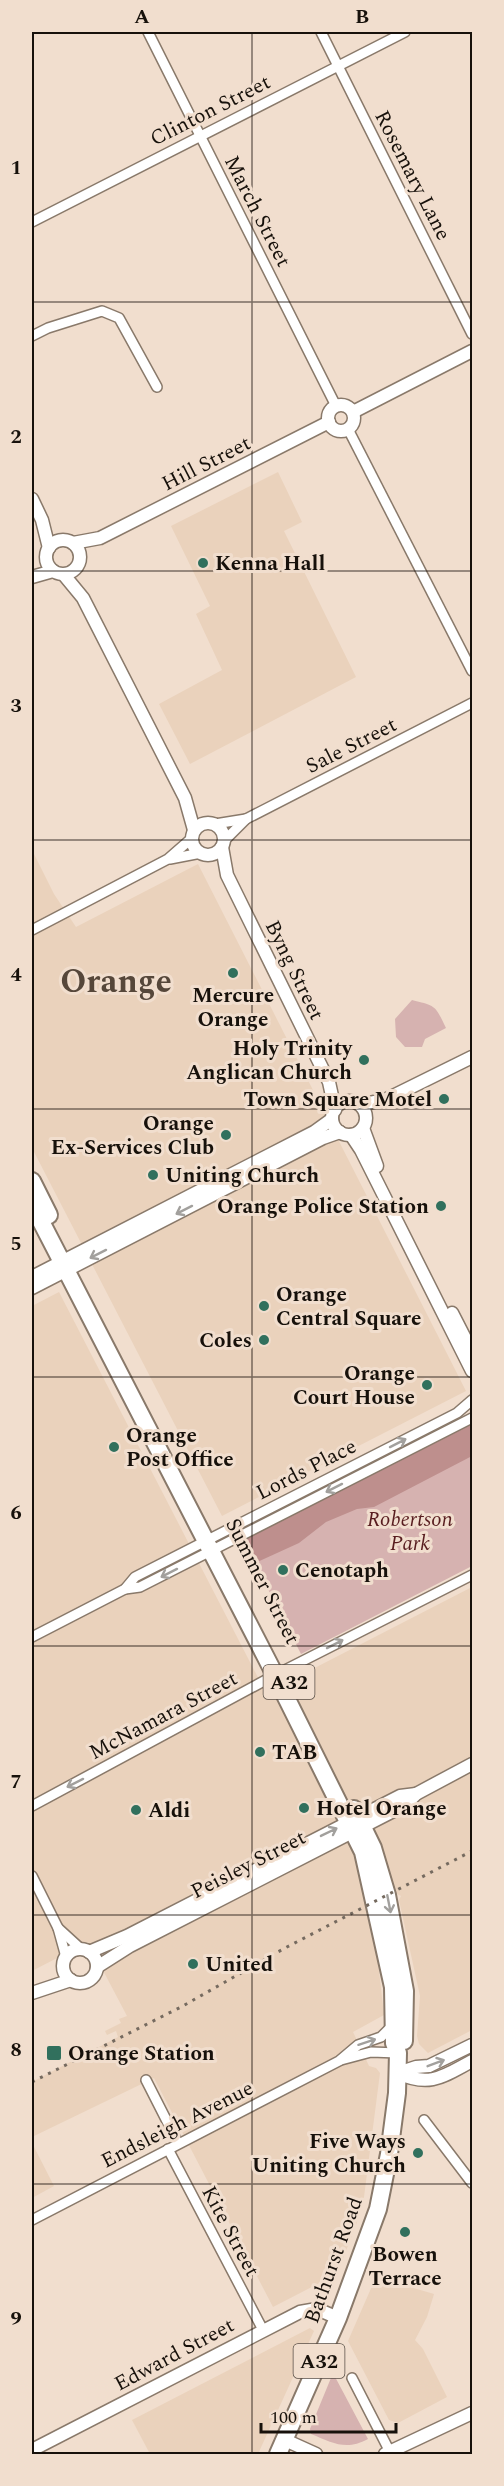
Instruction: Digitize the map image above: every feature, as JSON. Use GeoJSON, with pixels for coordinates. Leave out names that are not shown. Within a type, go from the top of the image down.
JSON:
{"type":"FeatureCollection","features":[{"type":"Feature","properties":{"kind":"highway","name":"Summer Street"},"geometry":{"type":"LineString","coordinates":[[32,1181],[68,1263],[356,1825],[374,1848],[384,1878],[405,1991],[404,2044],[398,2053]]}},
{"type":"Feature","properties":{"kind":"highway","name":"Summer Street"},"geometry":{"type":"LineString","coordinates":[[32,1204],[68,1263]]}},
{"type":"Feature","properties":{"kind":"highway","name":"Summer Street"},"geometry":{"type":"LineString","coordinates":[[356,1825],[369,1872],[393,1987],[394,2043],[398,2053],[398,2073]]}},
{"type":"Feature","properties":{"kind":"highway","name":"Bathurst Road"},"geometry":{"type":"LineString","coordinates":[[282,2447],[338,2318],[378,2209],[394,2123],[398,2073]]}},
{"type":"Feature","properties":{"kind":"street","name":"March Street"},"geometry":{"type":"LineString","coordinates":[[148,32],[336,406]]}},
{"type":"Feature","properties":{"kind":"street","name":"Rosemary Lane"},"geometry":{"type":"LineString","coordinates":[[321,32],[472,334]]}},
{"type":"Feature","properties":{"kind":"street","name":"Clinton Street"},"geometry":{"type":"LineString","coordinates":[[32,222],[405,32]]}},
{"type":"Feature","properties":{"kind":"street"},"geometry":{"type":"LineString","coordinates":[[32,336],[48,328],[102,311],[119,318],[157,387]]}},
{"type":"Feature","properties":{"kind":"street"},"geometry":{"type":"LineString","coordinates":[[353,412],[472,351]]}},
{"type":"Feature","properties":{"kind":"street"},"geometry":{"type":"LineString","coordinates":[[336,406],[345,406],[353,412],[354,421],[348,429],[339,431],[329,422],[329,413],[336,406]]}},
{"type":"Feature","properties":{"kind":"street","name":"Hill Street"},"geometry":{"type":"LineString","coordinates":[[67,542],[100,538],[329,422]]}},
{"type":"Feature","properties":{"kind":"street"},"geometry":{"type":"LineString","coordinates":[[348,429],[472,671]]}},
{"type":"Feature","properties":{"kind":"street"},"geometry":{"type":"LineString","coordinates":[[32,500],[42,520],[47,553],[59,573],[83,598],[185,798],[194,847],[205,854]]}},
{"type":"Feature","properties":{"kind":"street"},"geometry":{"type":"LineString","coordinates":[[42,520],[67,542],[79,562],[83,598]]}},
{"type":"Feature","properties":{"kind":"street","name":"Hill Street"},"geometry":{"type":"LineString","coordinates":[[59,573],[70,573],[100,538]]}},
{"type":"Feature","properties":{"kind":"street"},"geometry":{"type":"LineString","coordinates":[[32,572],[47,553],[67,542]]}},
{"type":"Feature","properties":{"kind":"street"},"geometry":{"type":"LineString","coordinates":[[32,577],[59,573]]}},
{"type":"Feature","properties":{"kind":"street","name":"Sale Street"},"geometry":{"type":"LineString","coordinates":[[223,844],[246,819],[472,703]]}},
{"type":"Feature","properties":{"kind":"street"},"geometry":{"type":"LineString","coordinates":[[168,859],[205,854],[223,844],[222,830],[211,823],[185,798]]}},
{"type":"Feature","properties":{"kind":"street","name":"Sale Street"},"geometry":{"type":"LineString","coordinates":[[211,823],[246,819]]}},
{"type":"Feature","properties":{"kind":"street"},"geometry":{"type":"LineString","coordinates":[[32,930],[168,859],[193,834],[211,823]]}},
{"type":"Feature","properties":{"kind":"street","name":"Byng Street"},"geometry":{"type":"LineString","coordinates":[[223,844],[227,875],[330,1082],[334,1114],[345,1134]]}},
{"type":"Feature","properties":{"kind":"street","name":"Byng Street"},"geometry":{"type":"LineString","coordinates":[[205,854],[227,875]]}},
{"type":"Feature","properties":{"kind":"street"},"geometry":{"type":"LineString","coordinates":[[32,1288],[68,1263],[314,1132],[334,1114],[341,1103],[387,1099],[472,1057]]}},
{"type":"Feature","properties":{"kind":"street","name":"Byng Street"},"geometry":{"type":"LineString","coordinates":[[330,1082],[355,1103]]}},
{"type":"Feature","properties":{"kind":"street"},"geometry":{"type":"LineString","coordinates":[[32,1277],[68,1263],[323,1138],[345,1134],[365,1123],[387,1099]]}},
{"type":"Feature","properties":{"kind":"street"},"geometry":{"type":"LineString","coordinates":[[355,1103],[365,1123],[389,1191],[472,1352]]}},
{"type":"Feature","properties":{"kind":"street"},"geometry":{"type":"LineString","coordinates":[[345,1134],[361,1150],[472,1371]]}},
{"type":"Feature","properties":{"kind":"street","name":"Lords Place"},"geometry":{"type":"LineString","coordinates":[[213,1544],[457,1413],[472,1400]]}},
{"type":"Feature","properties":{"kind":"street","name":"Lords Place"},"geometry":{"type":"LineString","coordinates":[[32,1637],[125,1589],[135,1577],[213,1544],[472,1418]]}},
{"type":"Feature","properties":{"kind":"street","name":"McNamara Street"},"geometry":{"type":"LineString","coordinates":[[32,1806],[279,1673],[472,1575]]}},
{"type":"Feature","properties":{"kind":"street","name":"Peisley Street"},"geometry":{"type":"LineString","coordinates":[[97,1967],[130,1946],[356,1825],[400,1796],[416,1794],[472,1764]]}},
{"type":"Feature","properties":{"kind":"street","name":"Peisley Street"},"geometry":{"type":"LineString","coordinates":[[85,1950],[127,1936],[356,1825]]}},
{"type":"Feature","properties":{"kind":"street"},"geometry":{"type":"LineString","coordinates":[[32,1876],[58,1928],[67,1976],[76,1982],[88,1981],[97,1967],[95,1958],[58,1928]]}},
{"type":"Feature","properties":{"kind":"street"},"geometry":{"type":"LineString","coordinates":[[34,1991],[72,1951],[85,1950]]}},
{"type":"Feature","properties":{"kind":"street"},"geometry":{"type":"LineString","coordinates":[[34,1991],[71,1980]]}},
{"type":"Feature","properties":{"kind":"street","name":"Endsleigh Avenue"},"geometry":{"type":"LineString","coordinates":[[339,2061],[358,2045],[381,2037],[394,2023]]}},
{"type":"Feature","properties":{"kind":"street"},"geometry":{"type":"LineString","coordinates":[[398,2073],[416,2067],[429,2066],[472,2045]]}},
{"type":"Feature","properties":{"kind":"street","name":"Endsleigh Avenue"},"geometry":{"type":"LineString","coordinates":[[32,2220],[339,2061],[371,2052],[398,2053]]}},
{"type":"Feature","properties":{"kind":"street"},"geometry":{"type":"LineString","coordinates":[[398,2073],[415,2081],[432,2079],[472,2061]]}},
{"type":"Feature","properties":{"kind":"street"},"geometry":{"type":"LineString","coordinates":[[146,2080],[178,2143]]}},
{"type":"Feature","properties":{"kind":"street"},"geometry":{"type":"LineString","coordinates":[[424,2120],[472,2183]]}},
{"type":"Feature","properties":{"kind":"street","name":"Kite Street"},"geometry":{"type":"LineString","coordinates":[[168,2149],[262,2330]]}},
{"type":"Feature","properties":{"kind":"street","name":"Edward Street"},"geometry":{"type":"LineString","coordinates":[[32,2450],[262,2330],[308,2310],[317,2309],[338,2318]]}},
{"type":"Feature","properties":{"kind":"street"},"geometry":{"type":"LineString","coordinates":[[352,2378],[387,2453],[472,2413]]}},
{"type":"Feature","properties":{"kind":"street"},"geometry":{"type":"LineString","coordinates":[[282,2447],[316,2454]]}},
{"type":"Feature","properties":{"kind":"shaded area"},"geometry":{"type":"Polygon","coordinates":[[[278,472],[302,522],[284,531],[356,677],[190,764],[159,704],[222,670],[196,614],[210,606],[171,526],[278,472]]]}},
{"type":"Feature","properties":{"kind":"shaded area"},"geometry":{"type":"Polygon","coordinates":[[[32,850],[54,894],[76,927],[198,864],[466,1391],[222,1516],[32,1148],[32,850]]]}},
{"type":"Feature","properties":{"kind":"shaded area"},"geometry":{"type":"Polygon","coordinates":[[[59,1292],[266,1693],[472,1587],[472,2030],[428,2053],[419,2044],[417,2036],[420,1996],[399,1900],[401,1896],[397,1894],[380,1903],[368,1919],[378,1962],[384,2015],[353,2032],[369,2066],[376,2068],[380,2073],[364,2197],[337,2274],[273,2307],[154,2078],[32,2137],[32,2082],[118,2037],[116,2031],[107,2035],[105,2031],[121,2023],[119,2019],[127,2016],[88,1942],[32,1971],[32,1306],[59,1292]]]}},
{"type":"Feature","properties":{"kind":"shaded area"},"geometry":{"type":"Polygon","coordinates":[[[472,1421],[472,1456],[374,1507],[357,1509],[326,1522],[299,1543],[253,1564],[241,1539],[472,1421]]]}},
{"type":"Feature","properties":{"kind":"shaded area"},"geometry":{"type":"Polygon","coordinates":[[[32,2143],[54,2186],[32,2198],[32,2143]]]}},
{"type":"Feature","properties":{"kind":"shaded area"},"geometry":{"type":"Polygon","coordinates":[[[376,2277],[434,2294],[427,2317],[415,2340],[423,2349],[447,2397],[398,2423],[389,2420],[348,2341],[376,2277]]]}},
{"type":"Feature","properties":{"kind":"shaded area"},"geometry":{"type":"Polygon","coordinates":[[[310,2328],[314,2331],[258,2454],[150,2454],[132,2420],[310,2328]]]}},
{"type":"Feature","properties":{"kind":"green space"},"geometry":{"type":"Polygon","coordinates":[[[412,1000],[434,1008],[446,1028],[425,1039],[422,1047],[405,1047],[396,1037],[395,1019],[412,1000]]]}},
{"type":"Feature","properties":{"kind":"green space","name":"Robertson Park"},"geometry":{"type":"Polygon","coordinates":[[[472,1432],[472,1566],[301,1654],[248,1550],[472,1432]]]}},
{"type":"Feature","properties":{"kind":"green space"},"geometry":{"type":"Polygon","coordinates":[[[333,2373],[368,2439],[360,2443],[346,2445],[333,2443],[311,2434],[310,2429],[333,2373]]]}},
{"type":"Feature","properties":{"kind":"railway"},"geometry":{"type":"LineString","coordinates":[[32,2082],[181,2007],[285,1948],[472,1851]]}},
{"type":"Feature","properties":{"kind":"place","name":"Kenna Hall"},"geometry":{"type":"Point","coordinates":[203,563]}},
{"type":"Feature","properties":{"kind":"place","name":"Mercure Orange"},"geometry":{"type":"Point","coordinates":[233,973]}},
{"type":"Feature","properties":{"kind":"place","name":"Holy Trinity Anglican Church"},"geometry":{"type":"Point","coordinates":[364,1060]}},
{"type":"Feature","properties":{"kind":"place","name":"Town Square Motel"},"geometry":{"type":"Point","coordinates":[444,1099]}},
{"type":"Feature","properties":{"kind":"place","name":"Orange Ex-Services Club"},"geometry":{"type":"Point","coordinates":[226,1135]}},
{"type":"Feature","properties":{"kind":"place","name":"Uniting Church"},"geometry":{"type":"Point","coordinates":[153,1175]}},
{"type":"Feature","properties":{"kind":"place","name":"Orange Police Station"},"geometry":{"type":"Point","coordinates":[441,1206]}},
{"type":"Feature","properties":{"kind":"place","name":"Orange Central Square"},"geometry":{"type":"Point","coordinates":[264,1306]}},
{"type":"Feature","properties":{"kind":"place","name":"Coles"},"geometry":{"type":"Point","coordinates":[264,1340]}},
{"type":"Feature","properties":{"kind":"place","name":"Orange Court House"},"geometry":{"type":"Point","coordinates":[427,1385]}},
{"type":"Feature","properties":{"kind":"place","name":"Orange Post Office"},"geometry":{"type":"Point","coordinates":[114,1447]}},
{"type":"Feature","properties":{"kind":"place","name":"Cenotaph"},"geometry":{"type":"Point","coordinates":[283,1570]}},
{"type":"Feature","properties":{"kind":"place","name":"TAB"},"geometry":{"type":"Point","coordinates":[260,1752]}},
{"type":"Feature","properties":{"kind":"place","name":"Hotel Orange"},"geometry":{"type":"Point","coordinates":[304,1808]}},
{"type":"Feature","properties":{"kind":"place","name":"Aldi"},"geometry":{"type":"Point","coordinates":[136,1810]}},
{"type":"Feature","properties":{"kind":"place","name":"United"},"geometry":{"type":"Point","coordinates":[193,1964]}},
{"type":"Feature","properties":{"kind":"place","name":"Orange Station"},"geometry":{"type":"Point","coordinates":[54,2053]}},
{"type":"Feature","properties":{"kind":"place","name":"Five Ways Uniting Church"},"geometry":{"type":"Point","coordinates":[418,2153]}},
{"type":"Feature","properties":{"kind":"place","name":"Bowen Terrace"},"geometry":{"type":"Point","coordinates":[405,2232]}},
{"type":"Feature","properties":{"kind":"district","name":"Orange"},"geometry":{"type":"Point","coordinates":[116,980]}}]}
